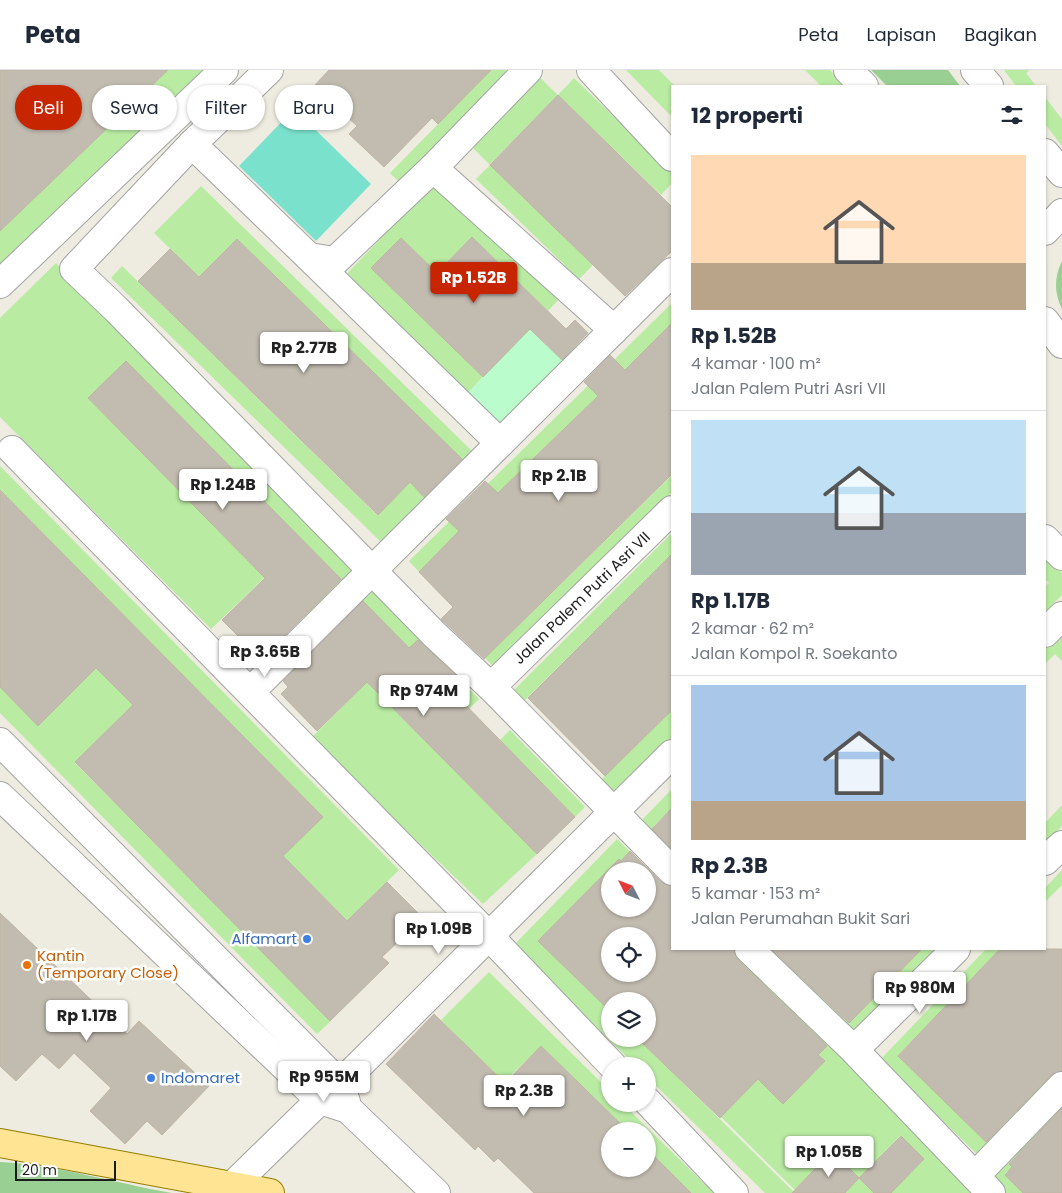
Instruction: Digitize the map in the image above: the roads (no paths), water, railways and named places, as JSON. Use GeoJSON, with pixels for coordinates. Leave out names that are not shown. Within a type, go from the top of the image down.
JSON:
{"type":"FeatureCollection","features":[{"type":"Feature","properties":{"kind":"main road"},"geometry":{"type":"LineString","coordinates":[[0,1143],[270,1193]]}},
{"type":"Feature","properties":{"kind":"street"},"geometry":{"type":"LineString","coordinates":[[0,284],[224,70]]}},
{"type":"Feature","properties":{"kind":"street"},"geometry":{"type":"LineString","coordinates":[[269,70],[192,144],[74,269],[116,309],[436,635],[615,811],[671,870]]}},
{"type":"Feature","properties":{"kind":"street"},"geometry":{"type":"LineString","coordinates":[[310,257],[335,261],[433,168],[528,70]]}},
{"type":"Feature","properties":{"kind":"street"},"geometry":{"type":"LineString","coordinates":[[591,70],[671,156]]}},
{"type":"Feature","properties":{"kind":"street"},"geometry":{"type":"LineString","coordinates":[[848,70],[863,85]]}},
{"type":"Feature","properties":{"kind":"street"},"geometry":{"type":"LineString","coordinates":[[975,70],[988,85]]}},
{"type":"Feature","properties":{"kind":"street"},"geometry":{"type":"LineString","coordinates":[[192,144],[500,443]]}},
{"type":"Feature","properties":{"kind":"street"},"geometry":{"type":"LineString","coordinates":[[1046,153],[1062,173]]}},
{"type":"Feature","properties":{"kind":"street"},"geometry":{"type":"LineString","coordinates":[[433,168],[614,330]]}},
{"type":"Feature","properties":{"kind":"street"},"geometry":{"type":"LineString","coordinates":[[1046,230],[1062,212]]}},
{"type":"Feature","properties":{"kind":"street"},"geometry":{"type":"LineString","coordinates":[[250,692],[671,273]]}},
{"type":"Feature","properties":{"kind":"street"},"geometry":{"type":"LineString","coordinates":[[1046,322],[1062,344]]}},
{"type":"Feature","properties":{"kind":"street"},"geometry":{"type":"LineString","coordinates":[[12,450],[489,936],[604,1057]]}},
{"type":"Feature","properties":{"kind":"street","name":"Jalan Palem Putri Asri VII"},"geometry":{"type":"LineString","coordinates":[[491,687],[671,511]]}},
{"type":"Feature","properties":{"kind":"street"},"geometry":{"type":"LineString","coordinates":[[1046,540],[1062,556]]}},
{"type":"Feature","properties":{"kind":"street"},"geometry":{"type":"LineString","coordinates":[[1046,633],[1062,616]]}},
{"type":"Feature","properties":{"kind":"street"},"geometry":{"type":"LineString","coordinates":[[0,742],[336,1098]]}},
{"type":"Feature","properties":{"kind":"street"},"geometry":{"type":"LineString","coordinates":[[233,1185],[336,1098],[489,936],[671,755]]}},
{"type":"Feature","properties":{"kind":"street"},"geometry":{"type":"LineString","coordinates":[[0,796],[336,1098],[436,1193]]}},
{"type":"Feature","properties":{"kind":"street"},"geometry":{"type":"LineString","coordinates":[[1046,860],[1062,844]]}},
{"type":"Feature","properties":{"kind":"street"},"geometry":{"type":"LineString","coordinates":[[750,950],[854,1050],[983,1184],[1062,1086]]}},
{"type":"Feature","properties":{"kind":"street"},"geometry":{"type":"LineString","coordinates":[[854,1050],[955,950]]}},
{"type":"Feature","properties":{"kind":"street"},"geometry":{"type":"LineString","coordinates":[[656,1110],[734,1193]]}},
{"type":"Feature","properties":{"kind":"place","name":"Alfamart"},"geometry":{"type":"Point","coordinates":[307,939]}},
{"type":"Feature","properties":{"kind":"place","name":"Kantin (Temporary Close)"},"geometry":{"type":"Point","coordinates":[27,965]}},
{"type":"Feature","properties":{"kind":"place","name":"Indomaret"},"geometry":{"type":"Point","coordinates":[151,1078]}}]}
